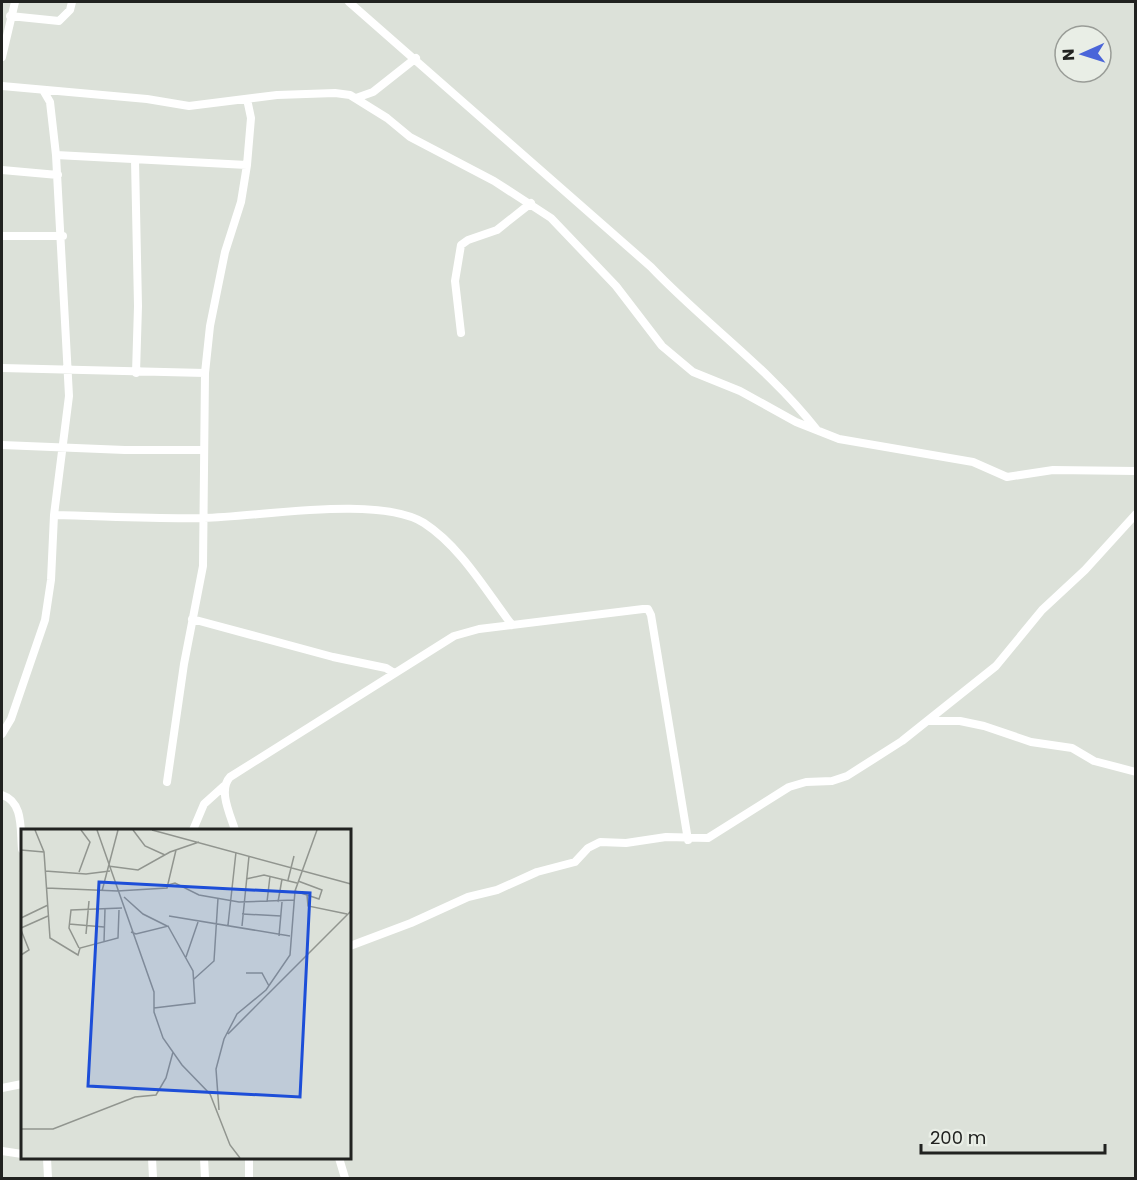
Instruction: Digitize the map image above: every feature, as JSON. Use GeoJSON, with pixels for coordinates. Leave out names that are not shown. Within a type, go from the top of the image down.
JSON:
{"type":"FeatureCollection","features":[{"type":"Feature","properties":{"kind":"street"},"geometry":{"type":"LineString","coordinates":[[2,57],[15,2]]}},
{"type":"Feature","properties":{"kind":"street"},"geometry":{"type":"LineString","coordinates":[[10,16],[59,21],[70,10],[72,2]]}},
{"type":"Feature","properties":{"kind":"street"},"geometry":{"type":"LineString","coordinates":[[349,2],[416,58],[753,361],[818,431]]}},
{"type":"Feature","properties":{"kind":"street"},"geometry":{"type":"LineString","coordinates":[[356,98],[370,94],[416,58]]}},
{"type":"Feature","properties":{"kind":"street"},"geometry":{"type":"LineString","coordinates":[[2,86],[147,99],[189,106],[334,93],[356,98],[427,148],[531,203],[569,235],[616,286],[662,346],[693,372],[740,392],[818,431],[866,445],[956,458],[1007,477],[1053,470],[1136,471]]}},
{"type":"Feature","properties":{"kind":"street"},"geometry":{"type":"LineString","coordinates":[[2,734],[11,719],[45,620],[51,580],[54,514],[63,447],[69,370],[63,299],[63,236],[58,175],[50,102],[43,90]]}},
{"type":"Feature","properties":{"kind":"street"},"geometry":{"type":"LineString","coordinates":[[167,782],[192,619],[203,566],[205,373],[210,327],[225,252],[241,202],[247,165],[251,118],[247,99]]}},
{"type":"Feature","properties":{"kind":"street"},"geometry":{"type":"LineString","coordinates":[[56,155],[247,165]]}},
{"type":"Feature","properties":{"kind":"street"},"geometry":{"type":"LineString","coordinates":[[135,160],[138,296],[135,373]]}},
{"type":"Feature","properties":{"kind":"street"},"geometry":{"type":"LineString","coordinates":[[2,170],[58,175]]}},
{"type":"Feature","properties":{"kind":"street"},"geometry":{"type":"LineString","coordinates":[[461,333],[455,281],[461,245],[468,240],[497,230],[531,203]]}},
{"type":"Feature","properties":{"kind":"street"},"geometry":{"type":"LineString","coordinates":[[2,236],[63,236]]}},
{"type":"Feature","properties":{"kind":"street"},"geometry":{"type":"LineString","coordinates":[[2,369],[205,373]]}},
{"type":"Feature","properties":{"kind":"street"},"geometry":{"type":"LineString","coordinates":[[2,445],[125,450],[204,450]]}},
{"type":"Feature","properties":{"kind":"street"},"geometry":{"type":"LineString","coordinates":[[54,514],[204,518],[337,511],[385,511],[406,514],[422,522],[447,542],[512,626]]}},
{"type":"Feature","properties":{"kind":"street"},"geometry":{"type":"LineString","coordinates":[[351,946],[411,923],[468,897],[497,890],[537,872],[575,862],[588,848],[600,842],[626,843],[666,837],[688,840],[708,838],[720,833],[738,819],[798,783],[832,781],[848,776],[902,741],[996,666],[1042,610],[1085,570],[1136,514]]}},
{"type":"Feature","properties":{"kind":"street"},"geometry":{"type":"LineString","coordinates":[[194,829],[204,804],[236,772],[322,721],[454,636],[479,629],[643,609],[649,611],[688,840]]}},
{"type":"Feature","properties":{"kind":"street"},"geometry":{"type":"LineString","coordinates":[[192,619],[333,657],[386,668],[394,673]]}},
{"type":"Feature","properties":{"kind":"street"},"geometry":{"type":"LineString","coordinates":[[928,721],[960,721],[984,726],[1031,742],[1072,748],[1094,761],[1136,772]]}},
{"type":"Feature","properties":{"kind":"street"},"geometry":{"type":"LineString","coordinates":[[224,786],[235,829]]}},
{"type":"Feature","properties":{"kind":"street"},"geometry":{"type":"LineString","coordinates":[[2,795],[14,803],[19,814],[21,837]]}},
{"type":"Feature","properties":{"kind":"street"},"geometry":{"type":"LineString","coordinates":[[2,1088],[21,1084]]}},
{"type":"Feature","properties":{"kind":"street"},"geometry":{"type":"LineString","coordinates":[[2,1151],[21,1154]]}},
{"type":"Feature","properties":{"kind":"street"},"geometry":{"type":"LineString","coordinates":[[152,1159],[153,1179]]}},
{"type":"Feature","properties":{"kind":"street"},"geometry":{"type":"LineString","coordinates":[[204,1159],[205,1179]]}},
{"type":"Feature","properties":{"kind":"street"},"geometry":{"type":"LineString","coordinates":[[249,1159],[249,1179]]}},
{"type":"Feature","properties":{"kind":"street"},"geometry":{"type":"LineString","coordinates":[[339,1159],[345,1179]]}},
{"type":"Feature","properties":{"kind":"street"},"geometry":{"type":"LineString","coordinates":[[45,1160],[48,1179]]}}]}
